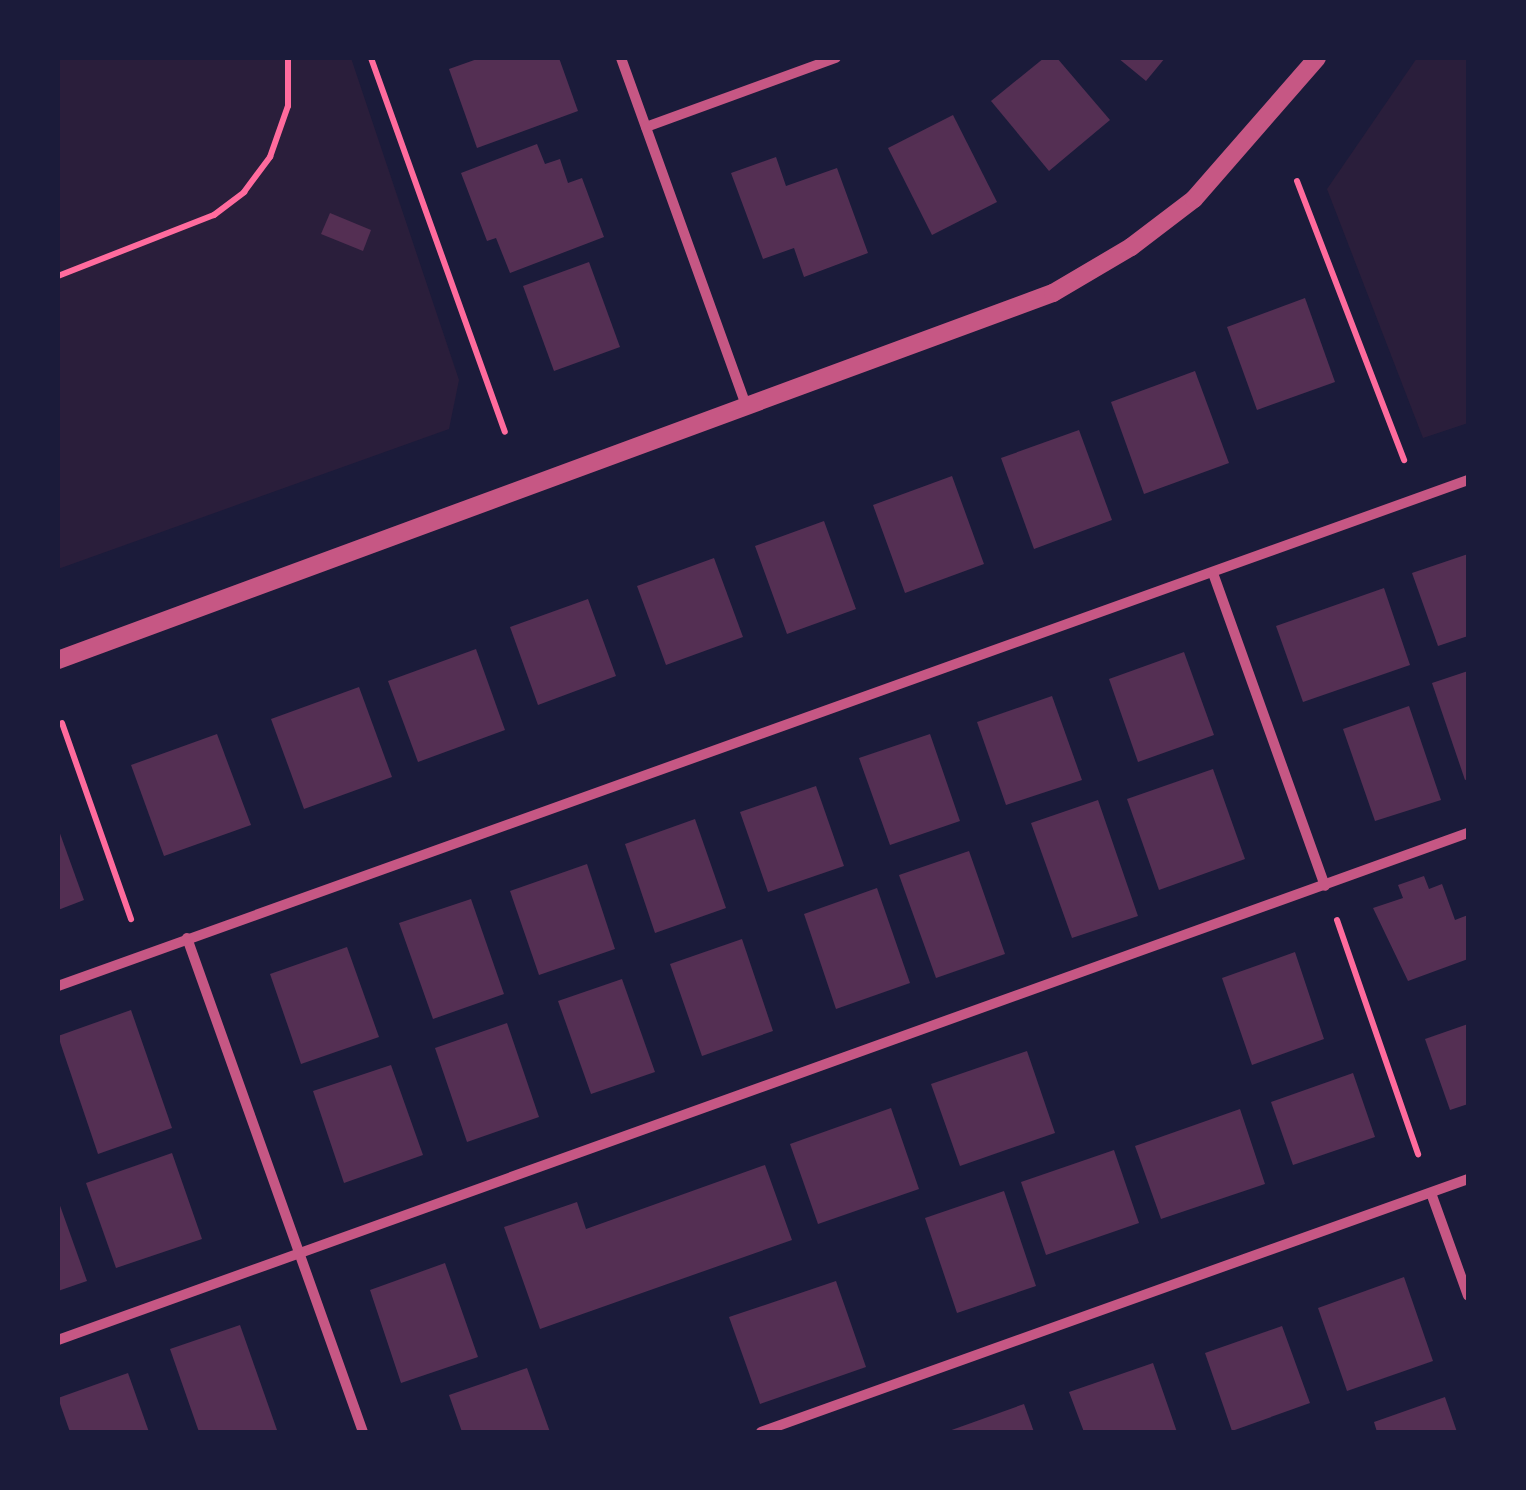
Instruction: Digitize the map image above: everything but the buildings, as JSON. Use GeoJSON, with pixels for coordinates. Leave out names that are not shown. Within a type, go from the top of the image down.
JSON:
{"type":"FeatureCollection","features":[{"type":"Feature","properties":{"kind":"street"},"geometry":{"type":"LineString","coordinates":[[621,58],[748,409]]}},
{"type":"Feature","properties":{"kind":"street"},"geometry":{"type":"LineString","coordinates":[[646,127],[836,58]]}},
{"type":"Feature","properties":{"kind":"street"},"geometry":{"type":"LineString","coordinates":[[58,660],[1053,294],[1132,247],[1194,199],[1317,58]]}},
{"type":"Feature","properties":{"kind":"street"},"geometry":{"type":"LineString","coordinates":[[58,986],[1214,576],[1468,480]]}},
{"type":"Feature","properties":{"kind":"street"},"geometry":{"type":"LineString","coordinates":[[1214,576],[1326,886]]}},
{"type":"Feature","properties":{"kind":"street"},"geometry":{"type":"LineString","coordinates":[[58,1340],[1468,833]]}},
{"type":"Feature","properties":{"kind":"street"},"geometry":{"type":"LineString","coordinates":[[187,938],[297,1254],[364,1432]]}},
{"type":"Feature","properties":{"kind":"street"},"geometry":{"type":"LineString","coordinates":[[762,1432],[1468,1179]]}},
{"type":"Feature","properties":{"kind":"street"},"geometry":{"type":"LineString","coordinates":[[1431,1192],[1468,1296]]}},
{"type":"Feature","properties":{"kind":"path"},"geometry":{"type":"LineString","coordinates":[[58,276],[214,215],[244,192],[270,157],[288,106],[288,58]]}},
{"type":"Feature","properties":{"kind":"path"},"geometry":{"type":"LineString","coordinates":[[370,58],[505,432]]}},
{"type":"Feature","properties":{"kind":"path"},"geometry":{"type":"LineString","coordinates":[[1298,181],[1419,498]]}},
{"type":"Feature","properties":{"kind":"path"},"geometry":{"type":"LineString","coordinates":[[62,723],[144,955]]}},
{"type":"Feature","properties":{"kind":"path"},"geometry":{"type":"LineString","coordinates":[[1326,886],[1431,1192]]}},
{"type":"Feature","properties":{"kind":"shaded area"},"geometry":{"type":"Polygon","coordinates":[[[58,58],[351,58],[459,380],[449,429],[58,569],[58,58]]]}},
{"type":"Feature","properties":{"kind":"shaded area"},"geometry":{"type":"Polygon","coordinates":[[[1417,58],[1468,58],[1468,423],[1423,438],[1327,189],[1417,58]]]}}]}
